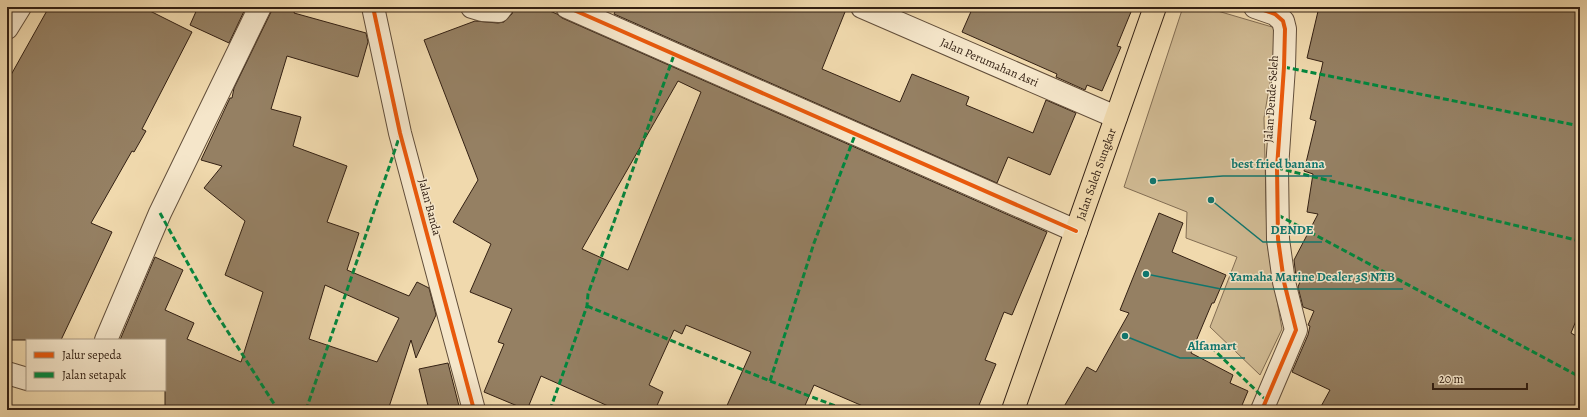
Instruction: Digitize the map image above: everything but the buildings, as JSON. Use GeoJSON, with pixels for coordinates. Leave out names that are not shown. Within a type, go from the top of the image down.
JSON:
{"type":"FeatureCollection","features":[{"type":"Feature","properties":{"kind":"highway","name":"Jalan Saleh Sungkar"},"geometry":{"type":"LineString","coordinates":[[1013,410],[1155,7]]}},
{"type":"Feature","properties":{"kind":"street"},"geometry":{"type":"LineString","coordinates":[[7,28],[20,7]]}},
{"type":"Feature","properties":{"kind":"street"},"geometry":{"type":"LineString","coordinates":[[106,339],[160,213],[260,7]]}},
{"type":"Feature","properties":{"kind":"street","name":"Jalan Banda"},"geometry":{"type":"LineString","coordinates":[[373,7],[400,133],[474,410]]}},
{"type":"Feature","properties":{"kind":"street"},"geometry":{"type":"LineString","coordinates":[[472,7],[482,10],[499,11],[502,7]]}},
{"type":"Feature","properties":{"kind":"street"},"geometry":{"type":"LineString","coordinates":[[567,7],[1076,231]]}},
{"type":"Feature","properties":{"kind":"street","name":"Jalan Perumahan Asri"},"geometry":{"type":"LineString","coordinates":[[862,7],[1116,117]]}},
{"type":"Feature","properties":{"kind":"street","name":"Jalan Dende Seleh"},"geometry":{"type":"LineString","coordinates":[[1255,7],[1275,14],[1284,20],[1284,67],[1277,168],[1278,239],[1284,282],[1296,330],[1262,410]]}},
{"type":"Feature","properties":{"kind":"street"},"geometry":{"type":"LineString","coordinates":[[7,373],[26,379]]}},
{"type":"Feature","properties":{"kind":"shaded area"},"geometry":{"type":"Polygon","coordinates":[[[1183,7],[1204,7],[1279,29],[1264,118],[1267,243],[1282,329],[1260,375],[1210,327],[1237,257],[1186,238],[1187,212],[1124,187],[1183,7]]]}},
{"type":"Feature","properties":{"kind":"marked path"},"geometry":{"type":"LineString","coordinates":[[550,410],[587,306],[588,294],[674,55]]}},
{"type":"Feature","properties":{"kind":"marked path"},"geometry":{"type":"LineString","coordinates":[[1284,67],[1580,126]]}},
{"type":"Feature","properties":{"kind":"marked path"},"geometry":{"type":"LineString","coordinates":[[306,410],[400,135]]}},
{"type":"Feature","properties":{"kind":"marked path"},"geometry":{"type":"LineString","coordinates":[[770,381],[814,243],[855,135]]}},
{"type":"Feature","properties":{"kind":"marked path"},"geometry":{"type":"LineString","coordinates":[[1277,168],[1580,241]]}},
{"type":"Feature","properties":{"kind":"marked path"},"geometry":{"type":"LineString","coordinates":[[160,213],[212,307],[278,410]]}},
{"type":"Feature","properties":{"kind":"marked path"},"geometry":{"type":"LineString","coordinates":[[1278,215],[1580,377]]}},
{"type":"Feature","properties":{"kind":"marked path"},"geometry":{"type":"LineString","coordinates":[[587,306],[770,381],[846,410]]}},
{"type":"Feature","properties":{"kind":"marked path"},"geometry":{"type":"LineString","coordinates":[[1211,347],[1266,400]]}},
{"type":"Feature","properties":{"kind":"cycle path"},"geometry":{"type":"LineString","coordinates":[[373,7],[400,133],[474,410]]}},
{"type":"Feature","properties":{"kind":"cycle path"},"geometry":{"type":"LineString","coordinates":[[567,7],[1076,231]]}},
{"type":"Feature","properties":{"kind":"cycle path"},"geometry":{"type":"LineString","coordinates":[[1255,7],[1275,14],[1283,21],[1285,29],[1277,168],[1278,239],[1284,282],[1296,330],[1262,410]]}},
{"type":"Feature","properties":{"kind":"place","name":"best fried banana"},"geometry":{"type":"Point","coordinates":[1153,181]}},
{"type":"Feature","properties":{"kind":"place","name":"DENDE"},"geometry":{"type":"Point","coordinates":[1211,200]}},
{"type":"Feature","properties":{"kind":"place","name":"Yamaha Marine Dealer 3S NTB"},"geometry":{"type":"Point","coordinates":[1146,274]}},
{"type":"Feature","properties":{"kind":"place","name":"Alfamart"},"geometry":{"type":"Point","coordinates":[1125,336]}}]}
